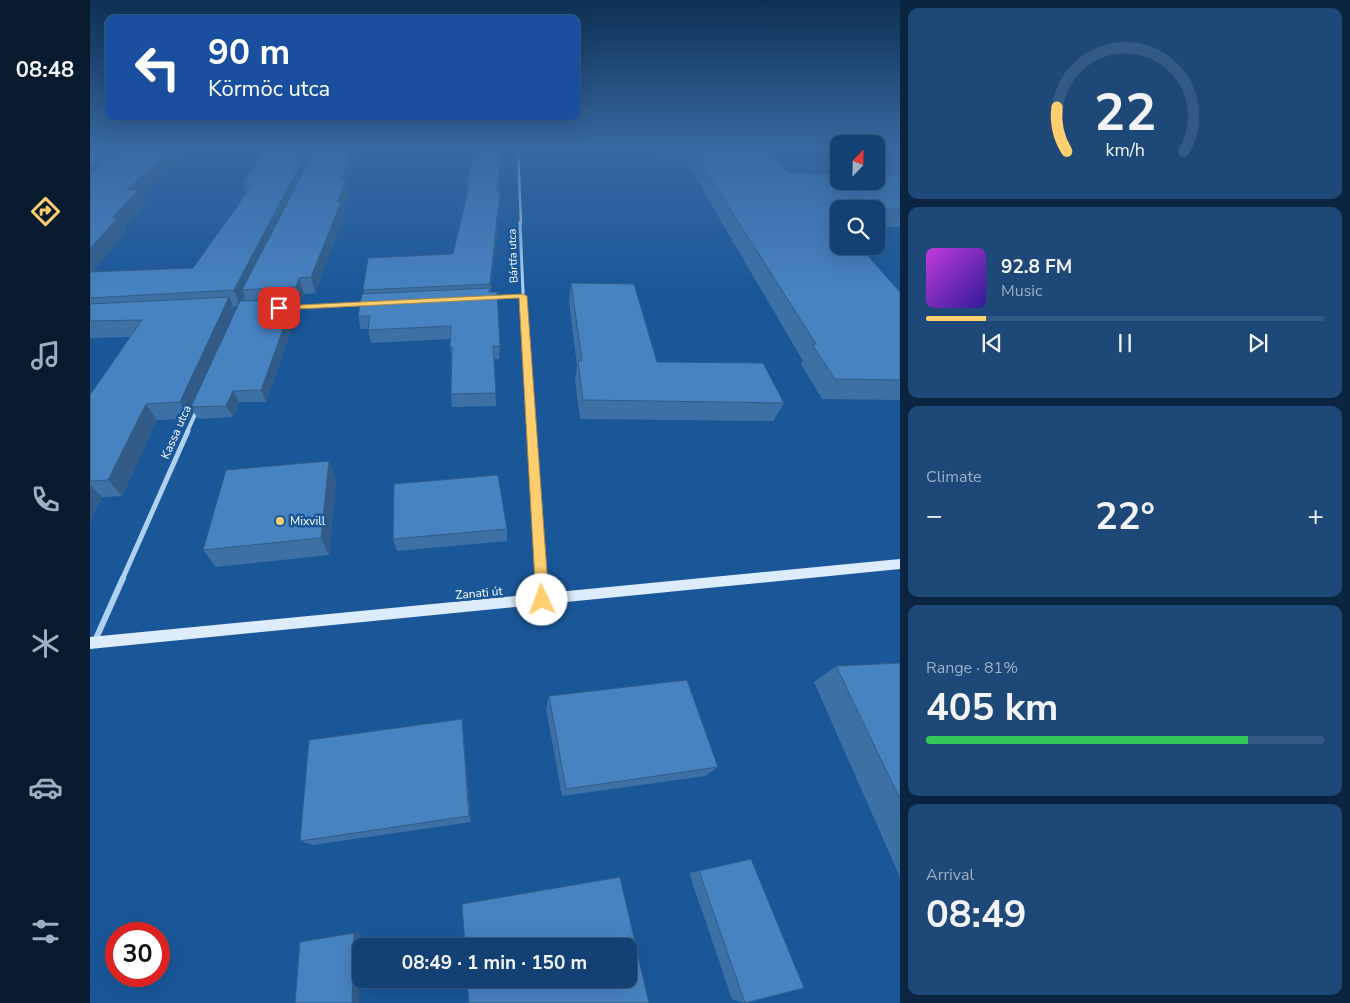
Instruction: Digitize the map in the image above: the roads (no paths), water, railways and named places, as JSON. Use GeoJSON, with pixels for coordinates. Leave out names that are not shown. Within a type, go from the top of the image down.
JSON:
{"type":"FeatureCollection","features":[{"type":"Feature","properties":{"kind":"street","name":"Bártfa utca"},"geometry":{"type":"LineString","coordinates":[[520,196],[523,296],[542,600]]}},
{"type":"Feature","properties":{"kind":"street"},"geometry":{"type":"LineString","coordinates":[[484,298],[523,296]]}},
{"type":"Feature","properties":{"kind":"street"},"geometry":{"type":"LineString","coordinates":[[281,308],[368,304]]}},
{"type":"Feature","properties":{"kind":"street","name":"Kassa utca"},"geometry":{"type":"LineString","coordinates":[[92,643],[202,398]]}},
{"type":"Feature","properties":{"kind":"street","name":"Zanati út"},"geometry":{"type":"LineString","coordinates":[[92,643],[900,564]]}},
{"type":"Feature","properties":{"kind":"place","name":"Mixvill"},"geometry":{"type":"Point","coordinates":[280,521]}}]}
